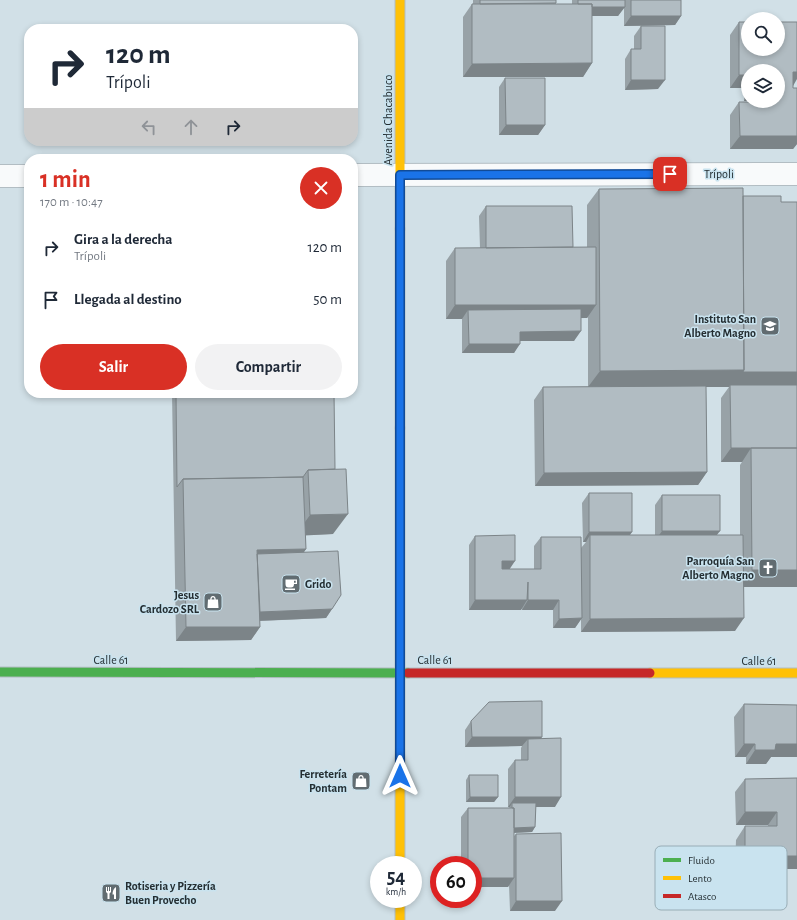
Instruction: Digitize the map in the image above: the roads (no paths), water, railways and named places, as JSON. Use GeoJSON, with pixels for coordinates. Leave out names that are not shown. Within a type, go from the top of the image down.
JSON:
{"type":"FeatureCollection","features":[{"type":"Feature","properties":{"kind":"main road","name":"Avenida Chacabuco"},"geometry":{"type":"LineString","coordinates":[[400,0],[400,856]]}},
{"type":"Feature","properties":{"kind":"main road","name":"Calle 61"},"geometry":{"type":"LineString","coordinates":[[0,672],[797,673]]}},
{"type":"Feature","properties":{"kind":"main road"},"geometry":{"type":"LineString","coordinates":[[400,908],[400,920]]}},
{"type":"Feature","properties":{"kind":"street","name":"Trípoli"},"geometry":{"type":"LineString","coordinates":[[358,175],[797,174]]}},
{"type":"Feature","properties":{"kind":"street"},"geometry":{"type":"LineString","coordinates":[[0,176],[24,176]]}},
{"type":"Feature","properties":{"kind":"place","name":"Instituto San Alberto Magno"},"geometry":{"type":"Point","coordinates":[770,326]}},
{"type":"Feature","properties":{"kind":"place","name":"Parroquía San Alberto Magno"},"geometry":{"type":"Point","coordinates":[768,568]}},
{"type":"Feature","properties":{"kind":"place","name":"Grido"},"geometry":{"type":"Point","coordinates":[291,584]}},
{"type":"Feature","properties":{"kind":"place","name":"Jesus Cardozo SRL"},"geometry":{"type":"Point","coordinates":[213,602]}},
{"type":"Feature","properties":{"kind":"place","name":"Ferretería Pontam"},"geometry":{"type":"Point","coordinates":[361,781]}},
{"type":"Feature","properties":{"kind":"place","name":"Rotiseria y Pizzería Buen Provecho"},"geometry":{"type":"Point","coordinates":[111,893]}}]}
